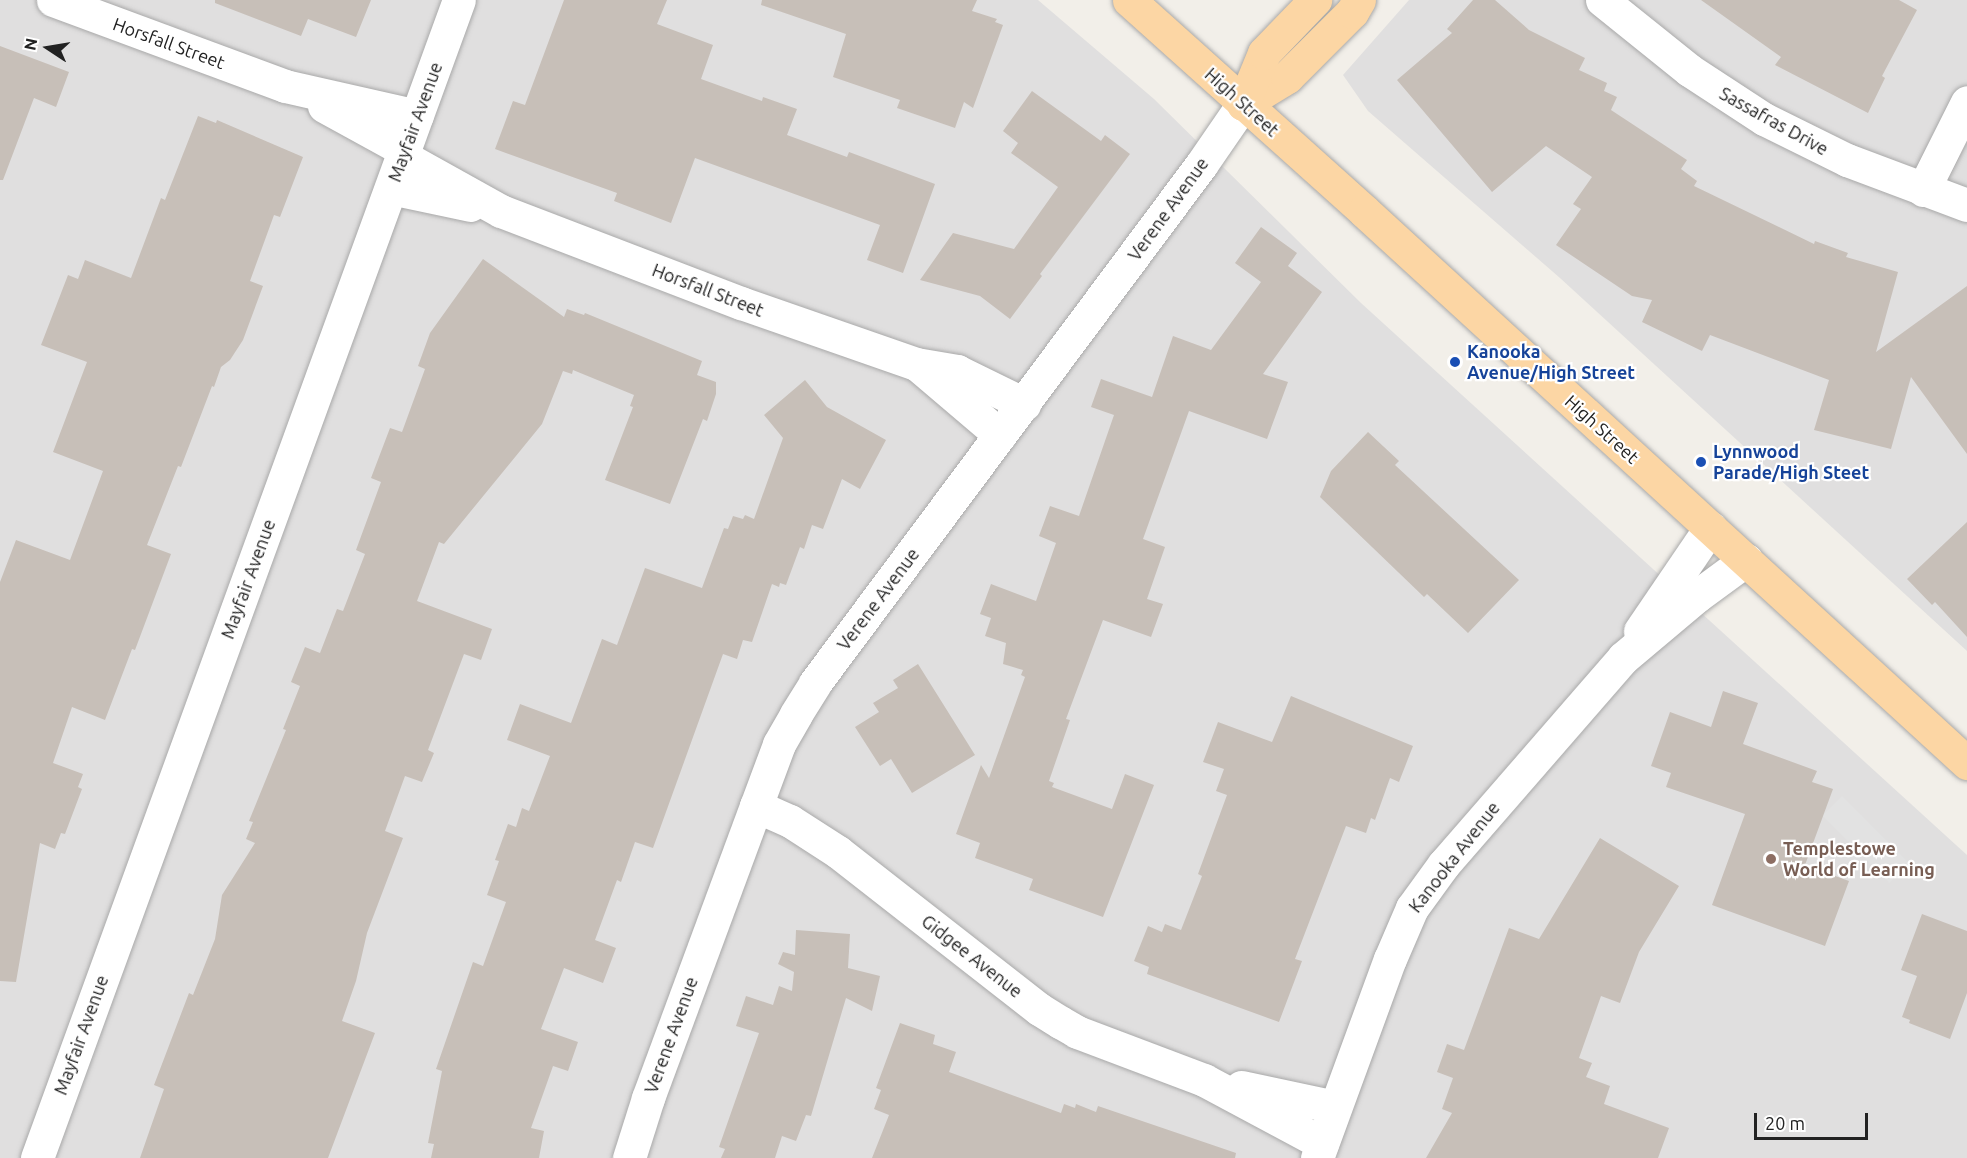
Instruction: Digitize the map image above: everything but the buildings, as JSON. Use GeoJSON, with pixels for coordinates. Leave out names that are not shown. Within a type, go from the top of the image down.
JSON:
{"type":"FeatureCollection","features":[{"type":"Feature","properties":{"kind":"main road","name":"High Street"},"geometry":{"type":"LineString","coordinates":[[1129,0],[1967,763]]}},
{"type":"Feature","properties":{"kind":"main road"},"geometry":{"type":"LineString","coordinates":[[1243,104],[1264,53],[1315,0]]}},
{"type":"Feature","properties":{"kind":"main road"},"geometry":{"type":"LineString","coordinates":[[1243,104],[1287,77],[1352,12],[1359,0]]}},
{"type":"Feature","properties":{"kind":"street","name":"Horsfall Street"},"geometry":{"type":"LineString","coordinates":[[53,0],[285,86],[417,116]]}},
{"type":"Feature","properties":{"kind":"street","name":"Mayfair Avenue"},"geometry":{"type":"LineString","coordinates":[[36,1158],[459,0]]}},
{"type":"Feature","properties":{"kind":"street","name":"Sassafras Drive"},"geometry":{"type":"LineString","coordinates":[[1602,0],[1689,70],[1764,119],[1847,160],[1967,205]]}},
{"type":"Feature","properties":{"kind":"street","name":"Horsfall Street"},"geometry":{"type":"LineString","coordinates":[[285,86],[501,211]]}},
{"type":"Feature","properties":{"kind":"street"},"geometry":{"type":"LineString","coordinates":[[1923,190],[1967,102]]}},
{"type":"Feature","properties":{"kind":"street","name":"Verene Avenue"},"geometry":{"type":"LineString","coordinates":[[629,1158],[644,1109],[779,744],[815,683],[1024,404],[1243,104]]}},
{"type":"Feature","properties":{"kind":"street","name":"Horsfall Street"},"geometry":{"type":"LineString","coordinates":[[391,188],[501,211],[741,303],[916,364],[957,371],[980,380],[1024,404]]}},
{"type":"Feature","properties":{"kind":"street","name":"Horsfall Street"},"geometry":{"type":"LineString","coordinates":[[916,364],[1000,435]]}},
{"type":"Feature","properties":{"kind":"street","name":"Kanooka Avenue"},"geometry":{"type":"LineString","coordinates":[[1320,1151],[1390,959],[1412,908],[1459,846],[1623,658],[1710,528]]}},
{"type":"Feature","properties":{"kind":"street","name":"Kanooka Avenue"},"geometry":{"type":"LineString","coordinates":[[1623,658],[1697,596],[1746,560]]}},
{"type":"Feature","properties":{"kind":"street","name":"Gidgee Avenue"},"geometry":{"type":"LineString","coordinates":[[756,806],[790,820],[838,852],[1060,1022],[1088,1036],[1204,1080],[1335,1107]]}},
{"type":"Feature","properties":{"kind":"street","name":"Gidgee Avenue"},"geometry":{"type":"LineString","coordinates":[[1204,1080],[1320,1151]]}},
{"type":"Feature","properties":{"kind":"shaded area"},"geometry":{"type":"Polygon","coordinates":[[[0,0],[1038,0],[1154,99],[1361,303],[1967,855],[1967,1158],[0,1158],[0,0]]]}},
{"type":"Feature","properties":{"kind":"shaded area"},"geometry":{"type":"Polygon","coordinates":[[[1409,0],[1967,0],[1967,651],[1560,278],[1368,111],[1343,75],[1409,0]]]}},
{"type":"Feature","properties":{"kind":"shaded area"},"geometry":{"type":"Polygon","coordinates":[[[1842,796],[1909,863],[1889,883],[1822,816],[1842,796]]]}},
{"type":"Feature","properties":{"kind":"place","name":"Kanooka Avenue/High Street"},"geometry":{"type":"Point","coordinates":[1455,362]}},
{"type":"Feature","properties":{"kind":"place","name":"Lynnwood Parade/High Steet"},"geometry":{"type":"Point","coordinates":[1701,462]}},
{"type":"Feature","properties":{"kind":"place","name":"Templestowe World of Learning"},"geometry":{"type":"Point","coordinates":[1771,859]}}]}
